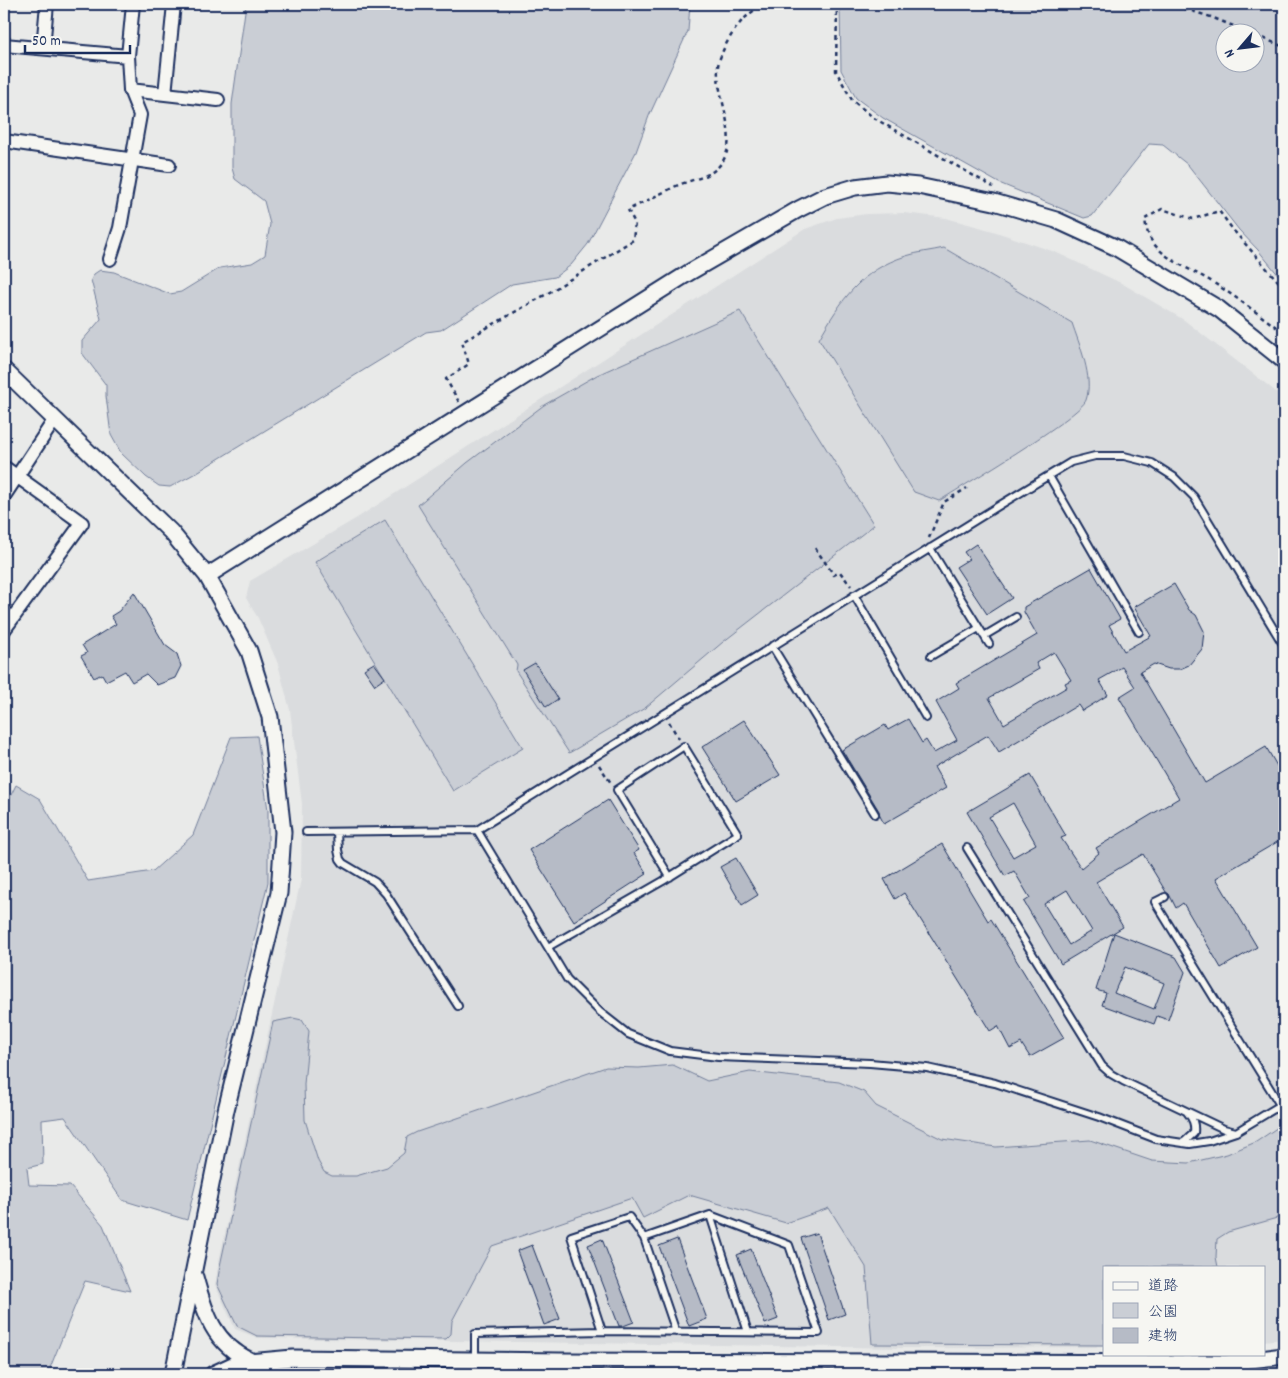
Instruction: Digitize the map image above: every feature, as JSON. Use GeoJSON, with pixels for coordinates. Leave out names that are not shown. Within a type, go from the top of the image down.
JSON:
{"type":"FeatureCollection","features":[{"type":"Feature","properties":{"kind":"street"},"geometry":{"type":"LineString","coordinates":[[42,48],[47,4]]}},
{"type":"Feature","properties":{"kind":"street"},"geometry":{"type":"LineString","coordinates":[[110,259],[120,228],[140,115],[130,90],[128,56],[133,4]]}},
{"type":"Feature","properties":{"kind":"street"},"geometry":{"type":"LineString","coordinates":[[165,94],[174,4]]}},
{"type":"Feature","properties":{"kind":"street"},"geometry":{"type":"LineString","coordinates":[[4,45],[128,56]]}},
{"type":"Feature","properties":{"kind":"street"},"geometry":{"type":"LineString","coordinates":[[130,90],[218,100]]}},
{"type":"Feature","properties":{"kind":"street"},"geometry":{"type":"LineString","coordinates":[[4,140],[169,165]]}},
{"type":"Feature","properties":{"kind":"street"},"geometry":{"type":"LineString","coordinates":[[207,576],[690,272],[799,209],[825,196],[855,187],[887,183],[918,186],[994,202],[1056,220],[1115,247],[1219,309],[1284,361]]}},
{"type":"Feature","properties":{"kind":"street"},"geometry":{"type":"LineString","coordinates":[[4,370],[171,532],[207,576],[249,651],[270,717],[283,832],[279,893],[226,1110],[194,1274],[172,1374]]}},
{"type":"Feature","properties":{"kind":"street"},"geometry":{"type":"LineString","coordinates":[[4,496],[55,419]]}},
{"type":"Feature","properties":{"kind":"street"},"geometry":{"type":"LineString","coordinates":[[4,467],[82,523],[4,630]]}},
{"type":"Feature","properties":{"kind":"street"},"geometry":{"type":"LineString","coordinates":[[194,1274],[207,1317],[216,1333],[229,1348],[251,1361]]}},
{"type":"Feature","properties":{"kind":"street"},"geometry":{"type":"LineString","coordinates":[[213,1374],[237,1363],[293,1358],[475,1359],[560,1368],[850,1369],[1226,1368],[1284,1356]]}},
{"type":"Feature","properties":{"kind":"lane"},"geometry":{"type":"LineString","coordinates":[[306,832],[477,830],[662,713],[1071,462],[1095,456],[1124,456],[1152,463],[1174,477],[1194,498],[1284,646]]}},
{"type":"Feature","properties":{"kind":"lane"},"geometry":{"type":"LineString","coordinates":[[1049,476],[1139,632]]}},
{"type":"Feature","properties":{"kind":"lane"},"geometry":{"type":"LineString","coordinates":[[930,548],[989,644]]}},
{"type":"Feature","properties":{"kind":"lane"},"geometry":{"type":"LineString","coordinates":[[855,595],[926,718]]}},
{"type":"Feature","properties":{"kind":"lane"},"geometry":{"type":"LineString","coordinates":[[984,636],[1016,616]]}},
{"type":"Feature","properties":{"kind":"lane"},"geometry":{"type":"LineString","coordinates":[[931,656],[979,628]]}},
{"type":"Feature","properties":{"kind":"lane"},"geometry":{"type":"LineString","coordinates":[[772,646],[875,814]]}},
{"type":"Feature","properties":{"kind":"lane"},"geometry":{"type":"LineString","coordinates":[[548,947],[670,877],[738,834],[684,746],[617,790],[670,877]]}},
{"type":"Feature","properties":{"kind":"lane"},"geometry":{"type":"LineString","coordinates":[[477,830],[567,978],[600,1012],[628,1034],[670,1051],[718,1057],[870,1063],[928,1068],[995,1083],[1099,1117],[1156,1139],[1190,1144],[1209,1141],[1236,1132],[1282,1104],[1155,902],[1164,897]]}},
{"type":"Feature","properties":{"kind":"lane"},"geometry":{"type":"LineString","coordinates":[[337,832],[340,859],[343,863],[375,882],[386,894],[458,1006]]}},
{"type":"Feature","properties":{"kind":"lane"},"geometry":{"type":"LineString","coordinates":[[967,848],[1102,1066],[1111,1074],[1124,1081],[1224,1129],[1236,1132]]}},
{"type":"Feature","properties":{"kind":"lane"},"geometry":{"type":"LineString","coordinates":[[1182,1143],[1194,1133],[1195,1126],[1187,1111]]}},
{"type":"Feature","properties":{"kind":"lane"},"geometry":{"type":"LineString","coordinates":[[710,1215],[748,1332]]}},
{"type":"Feature","properties":{"kind":"lane"},"geometry":{"type":"LineString","coordinates":[[475,1359],[475,1334],[602,1331],[819,1333],[789,1245],[710,1215],[644,1238]]}},
{"type":"Feature","properties":{"kind":"lane"},"geometry":{"type":"LineString","coordinates":[[602,1331],[571,1236],[628,1217],[644,1238],[676,1332]]}},
{"type":"Feature","properties":{"kind":"path"},"geometry":{"type":"LineString","coordinates":[[460,403],[446,379],[469,364],[462,342],[545,295],[633,240],[634,223],[628,210],[678,186],[709,174],[723,162],[730,140],[718,79],[718,64],[735,28],[746,16],[764,4]]}},
{"type":"Feature","properties":{"kind":"path"},"geometry":{"type":"LineString","coordinates":[[837,4],[836,71],[852,100],[874,118],[999,190]]}},
{"type":"Feature","properties":{"kind":"path"},"geometry":{"type":"LineString","coordinates":[[1169,4],[1223,22]]}},
{"type":"Feature","properties":{"kind":"path"},"geometry":{"type":"LineString","coordinates":[[1266,40],[1284,47]]}},
{"type":"Feature","properties":{"kind":"path"},"geometry":{"type":"LineString","coordinates":[[1284,288],[1219,211],[1193,219],[1162,209],[1145,219],[1146,229],[1153,244],[1171,258],[1216,285],[1284,334]]}},
{"type":"Feature","properties":{"kind":"path"},"geometry":{"type":"LineString","coordinates":[[930,548],[927,542],[944,502],[967,488]]}},
{"type":"Feature","properties":{"kind":"path"},"geometry":{"type":"LineString","coordinates":[[815,548],[834,575],[840,572],[855,595]]}},
{"type":"Feature","properties":{"kind":"path"},"geometry":{"type":"LineString","coordinates":[[662,713],[684,746]]}},
{"type":"Feature","properties":{"kind":"path"},"geometry":{"type":"LineString","coordinates":[[593,756],[617,790]]}},
{"type":"Feature","properties":{"kind":"shaded area"},"geometry":{"type":"Polygon","coordinates":[[[904,213],[946,218],[990,230],[1055,252],[1123,284],[1184,320],[1284,398],[1284,1339],[1266,1341],[1266,1266],[1103,1266],[1103,1347],[909,1348],[258,1338],[235,1329],[215,1285],[301,879],[302,804],[290,710],[278,664],[258,618],[246,598],[250,581],[357,518],[805,229],[837,218],[867,214],[904,213]]]}},
{"type":"Feature","properties":{"kind":"green space"},"geometry":{"type":"Polygon","coordinates":[[[246,4],[690,4],[688,31],[649,116],[636,152],[588,244],[571,265],[555,277],[512,284],[441,330],[426,332],[194,474],[170,487],[159,486],[146,477],[121,453],[111,435],[106,385],[82,353],[82,341],[101,319],[91,280],[94,274],[100,270],[114,272],[170,294],[181,292],[220,268],[252,263],[265,255],[270,224],[264,201],[235,179],[232,168],[232,104],[246,4]]]}},
{"type":"Feature","properties":{"kind":"green space"},"geometry":{"type":"Polygon","coordinates":[[[840,4],[1284,4],[1284,282],[1239,230],[1188,165],[1163,145],[1149,144],[1092,216],[1084,218],[999,183],[883,118],[856,98],[841,70],[840,4]]]}},
{"type":"Feature","properties":{"kind":"green space"},"geometry":{"type":"Polygon","coordinates":[[[944,248],[1072,323],[1085,361],[1088,391],[1086,400],[1064,421],[939,501],[914,492],[819,339],[844,299],[864,278],[890,262],[906,256],[944,248]]]}},
{"type":"Feature","properties":{"kind":"green space"},"geometry":{"type":"Polygon","coordinates":[[[740,311],[874,525],[723,642],[645,708],[569,753],[516,671],[517,665],[418,505],[467,463],[544,405],[597,375],[740,311]]]}},
{"type":"Feature","properties":{"kind":"green space"},"geometry":{"type":"Polygon","coordinates":[[[385,520],[523,748],[453,791],[315,562],[385,520]]]}},
{"type":"Feature","properties":{"kind":"green space"},"geometry":{"type":"Polygon","coordinates":[[[257,736],[268,810],[268,882],[187,1220],[122,1200],[65,1117],[42,1120],[43,1164],[27,1168],[29,1185],[70,1186],[103,1225],[130,1291],[85,1281],[50,1368],[61,1374],[4,1374],[4,809],[16,785],[40,799],[88,881],[153,871],[193,835],[231,737],[257,736]]]}},
{"type":"Feature","properties":{"kind":"green space"},"geometry":{"type":"Polygon","coordinates":[[[293,1018],[302,1020],[309,1031],[304,1084],[305,1120],[318,1161],[324,1172],[332,1176],[356,1176],[387,1167],[404,1153],[407,1137],[417,1132],[606,1067],[639,1068],[673,1065],[707,1081],[750,1072],[839,1082],[864,1092],[876,1106],[942,1139],[996,1147],[1090,1140],[1152,1161],[1189,1163],[1227,1154],[1256,1142],[1284,1123],[1284,1216],[1228,1232],[1217,1239],[1216,1257],[1218,1266],[1103,1266],[1103,1345],[872,1344],[866,1267],[829,1208],[786,1223],[689,1195],[643,1218],[632,1198],[492,1246],[452,1321],[451,1334],[446,1339],[257,1336],[237,1326],[217,1284],[273,1022],[293,1018]]]}},
{"type":"Feature","properties":{"kind":"building"},"geometry":{"type":"Polygon","coordinates":[[[976,544],[1012,598],[987,614],[956,567],[969,559],[964,552],[976,544]]]}},
{"type":"Feature","properties":{"kind":"building"},"geometry":{"type":"Polygon","coordinates":[[[1091,568],[1120,619],[1109,625],[1124,651],[1151,636],[1134,607],[1174,584],[1189,610],[1196,615],[1204,631],[1202,649],[1189,665],[1180,669],[1169,669],[1154,664],[1140,672],[1205,783],[1266,747],[1284,778],[1284,838],[1216,878],[1257,947],[1221,968],[1183,903],[1176,908],[1143,854],[1096,882],[1123,927],[1061,964],[1024,902],[1030,898],[1014,871],[1005,876],[967,812],[1030,775],[1066,836],[1061,838],[1081,868],[1099,853],[1096,848],[1179,798],[1119,697],[1135,687],[1122,667],[1099,680],[1108,695],[1082,711],[1078,705],[999,752],[988,735],[934,767],[946,788],[884,824],[879,811],[842,750],[885,725],[888,730],[908,719],[922,743],[926,740],[934,753],[957,740],[936,702],[959,688],[956,683],[1037,635],[1024,612],[1024,607],[1091,568]],[[1054,652],[1036,663],[1039,669],[989,698],[1004,724],[1067,687],[1065,683],[1071,680],[1054,652]],[[1013,803],[989,817],[1013,857],[1036,844],[1013,803]],[[1067,890],[1044,904],[1069,945],[1092,931],[1067,890]]]}},
{"type":"Feature","properties":{"kind":"building"},"geometry":{"type":"Polygon","coordinates":[[[134,592],[165,645],[177,654],[181,666],[175,678],[157,685],[146,674],[132,682],[125,671],[106,681],[102,674],[94,678],[81,656],[87,653],[82,645],[116,624],[111,616],[119,611],[134,592]]]}},
{"type":"Feature","properties":{"kind":"building"},"geometry":{"type":"Polygon","coordinates":[[[374,663],[385,678],[375,685],[364,669],[374,663]]]}},
{"type":"Feature","properties":{"kind":"building"},"geometry":{"type":"Polygon","coordinates":[[[535,663],[558,699],[546,707],[523,670],[535,663]]]}},
{"type":"Feature","properties":{"kind":"building"},"geometry":{"type":"Polygon","coordinates":[[[744,720],[780,775],[736,801],[702,747],[744,720]]]}},
{"type":"Feature","properties":{"kind":"building"},"geometry":{"type":"Polygon","coordinates":[[[608,800],[639,850],[634,853],[647,874],[574,921],[529,850],[608,800]]]}},
{"type":"Feature","properties":{"kind":"building"},"geometry":{"type":"Polygon","coordinates":[[[942,844],[988,921],[991,919],[1064,1038],[1030,1057],[1021,1043],[1010,1049],[998,1026],[990,1031],[904,893],[895,899],[884,879],[942,844]]]}},
{"type":"Feature","properties":{"kind":"building"},"geometry":{"type":"Polygon","coordinates":[[[736,858],[758,895],[742,905],[720,867],[736,858]]]}},
{"type":"Feature","properties":{"kind":"building"},"geometry":{"type":"Polygon","coordinates":[[[1114,933],[1176,957],[1185,972],[1168,1020],[1157,1016],[1154,1024],[1102,1005],[1106,993],[1096,990],[1114,933]],[[1125,967],[1114,993],[1154,1009],[1164,983],[1125,967]]]}},
{"type":"Feature","properties":{"kind":"building"},"geometry":{"type":"Polygon","coordinates":[[[817,1233],[845,1314],[829,1320],[801,1238],[817,1233]]]}},
{"type":"Feature","properties":{"kind":"building"},"geometry":{"type":"Polygon","coordinates":[[[602,1239],[634,1322],[623,1326],[619,1326],[588,1245],[602,1239]]]}},
{"type":"Feature","properties":{"kind":"building"},"geometry":{"type":"Polygon","coordinates":[[[677,1239],[707,1319],[689,1326],[659,1246],[677,1239]]]}},
{"type":"Feature","properties":{"kind":"building"},"geometry":{"type":"Polygon","coordinates":[[[532,1245],[560,1319],[544,1325],[517,1251],[532,1245]]]}},
{"type":"Feature","properties":{"kind":"building"},"geometry":{"type":"Polygon","coordinates":[[[751,1249],[778,1319],[765,1324],[737,1255],[751,1249]]]}}]}
